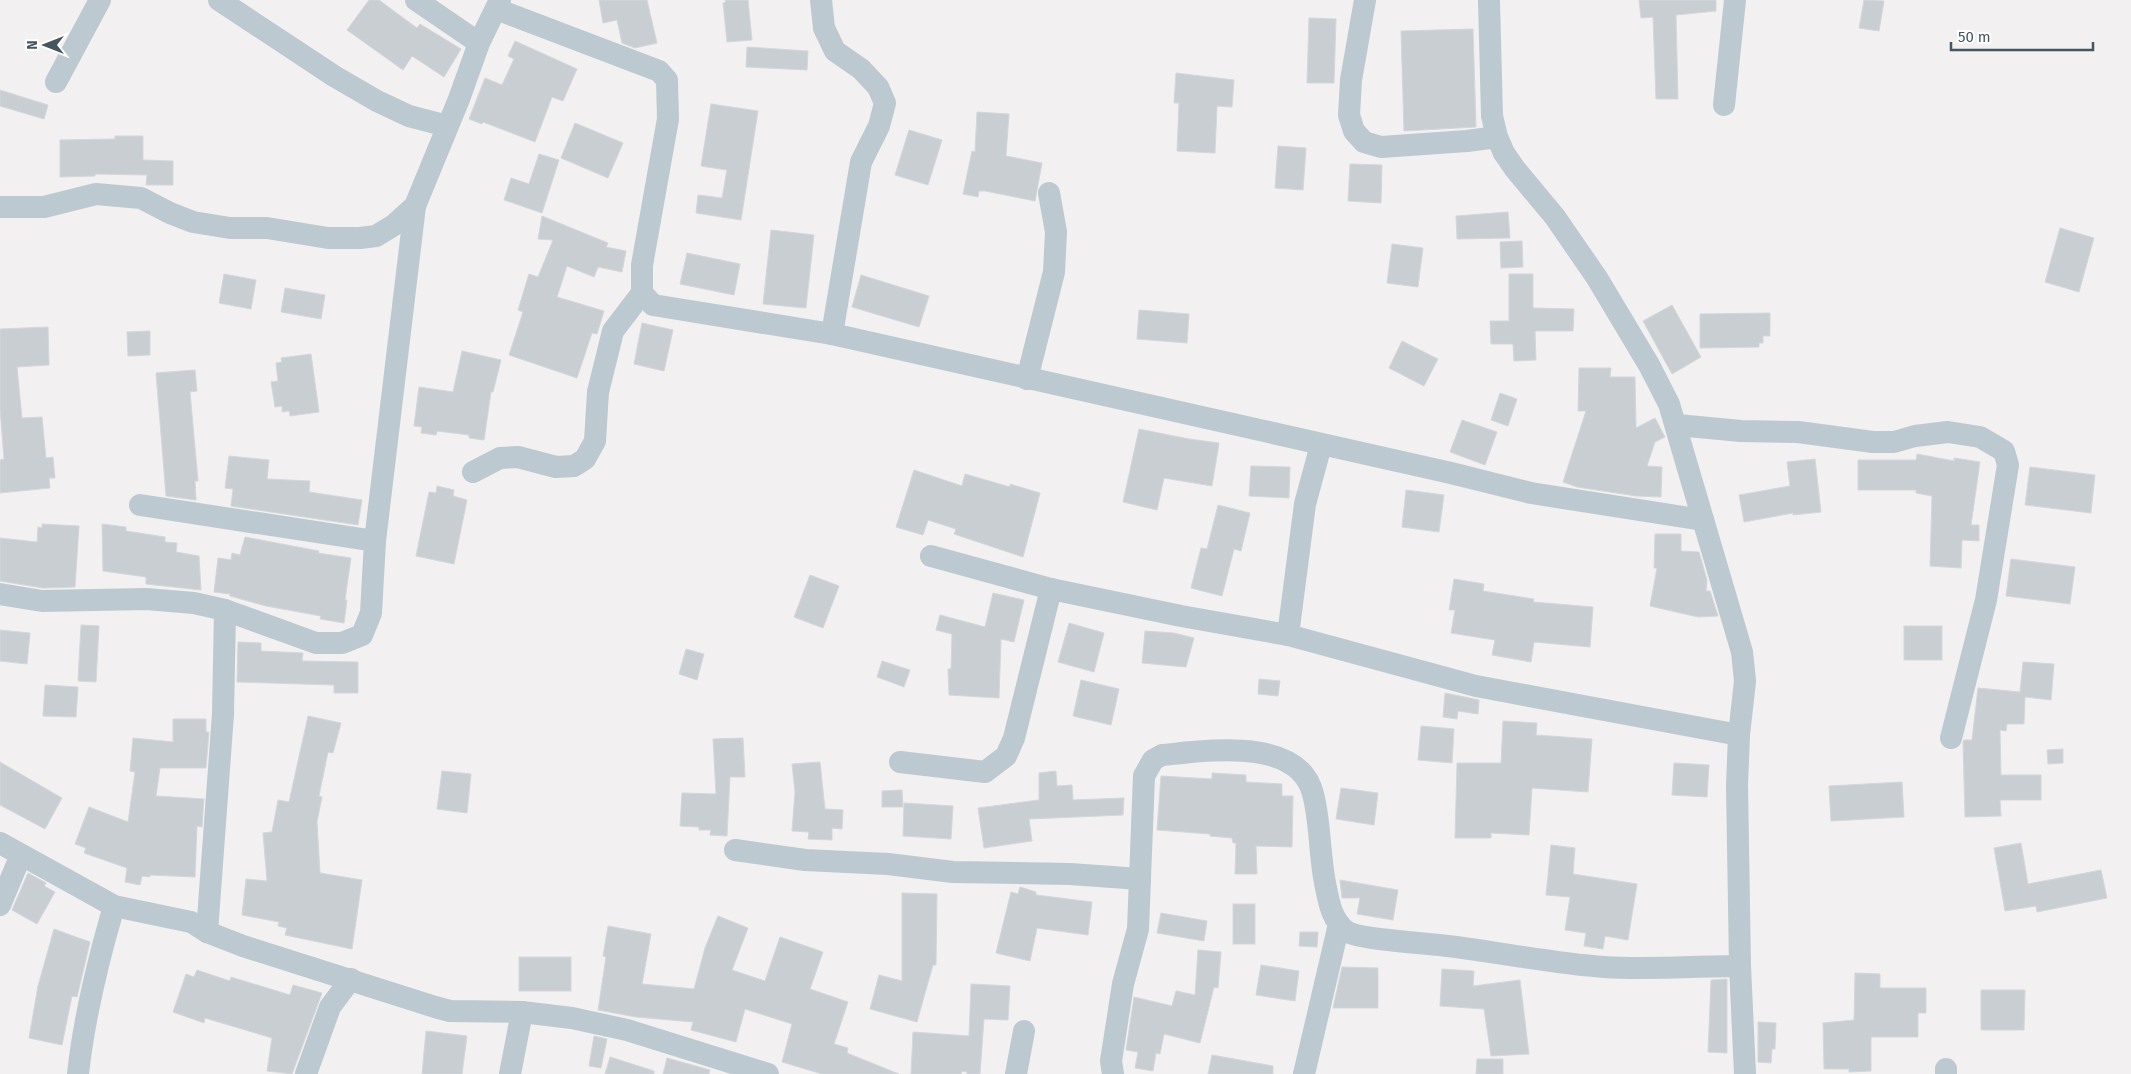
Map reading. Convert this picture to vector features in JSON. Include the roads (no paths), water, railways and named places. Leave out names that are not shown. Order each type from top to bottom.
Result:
[{"type":"street","points":[[56,82],[100,0]]},
{"type":"street","points":[[219,0],[334,76],[377,101],[409,116],[447,126]]},
{"type":"street","points":[[416,0],[479,43]]},
{"type":"street","points":[[821,0],[824,28],[835,51],[862,69],[878,86],[884,103],[880,126],[862,162],[832,334]]},
{"type":"street","points":[[1365,0],[1351,80],[1349,115],[1354,131],[1364,142],[1381,147],[1497,137]]},
{"type":"street","points":[[1489,0],[1492,116],[1497,137],[1504,153],[1515,169],[1555,217],[1597,278],[1649,365],[1669,404],[1742,652],[1744,681],[1737,785],[1740,966],[1745,1074]]},
{"type":"street","points":[[1724,104],[1735,0]]},
{"type":"street","points":[[0,594],[42,601],[146,599],[194,603],[224,610],[316,643],[342,643],[362,636],[371,613],[375,541],[415,206],[459,99],[479,43],[498,4],[659,71],[667,80],[668,119],[642,265],[642,293],[613,331],[598,392],[595,441],[585,459],[574,466],[556,467],[518,457],[500,458],[473,472]]},
{"type":"street","points":[[1027,378],[1054,272],[1056,232],[1049,193]]},
{"type":"street","points":[[0,208],[44,207],[96,194],[141,198],[193,222],[230,228],[266,228],[338,238],[376,236],[394,225],[415,206]]},
{"type":"street","points":[[642,293],[653,305],[832,334],[1451,473],[1531,493],[1703,520]]},
{"type":"street","points":[[1677,426],[1741,431],[1798,432],[1873,442],[1894,442],[1915,436],[1948,432],[1980,437],[2004,451],[2008,465],[1986,600],[1951,738]]},
{"type":"street","points":[[1288,634],[1305,504],[1321,445]]},
{"type":"street","points":[[140,505],[375,541]]},
{"type":"street","points":[[931,556],[1051,589],[1180,616],[1288,634],[1476,686],[1739,735]]},
{"type":"street","points":[[900,762],[985,772],[1006,756],[1014,738],[1051,589]]},
{"type":"street","points":[[208,932],[223,714],[224,610]]},
{"type":"street","points":[[1113,1074],[1111,1062],[1123,984],[1138,929],[1144,776],[1153,760],[1162,755],[1232,750],[1262,752],[1284,761],[1308,778],[1314,794],[1324,881],[1331,909],[1338,924],[1348,933],[1381,939],[1475,949],[1546,962],[1606,967],[1740,966]]},
{"type":"street","points":[[0,843],[114,906],[191,922],[208,932],[244,946],[450,1011],[522,1012],[572,1018],[627,1030],[768,1074]]},
{"type":"street","points":[[735,850],[805,860],[888,864],[953,872],[1070,874],[1140,879]]},
{"type":"street","points":[[0,904],[21,855]]},
{"type":"street","points":[[78,1074],[80,1050],[98,960],[114,906]]},
{"type":"street","points":[[1304,1074],[1338,924]]},
{"type":"street","points":[[306,1074],[330,1007],[351,979]]},
{"type":"street","points":[[510,1074],[522,1012]]},
{"type":"street","points":[[1016,1074],[1024,1030]]}]
